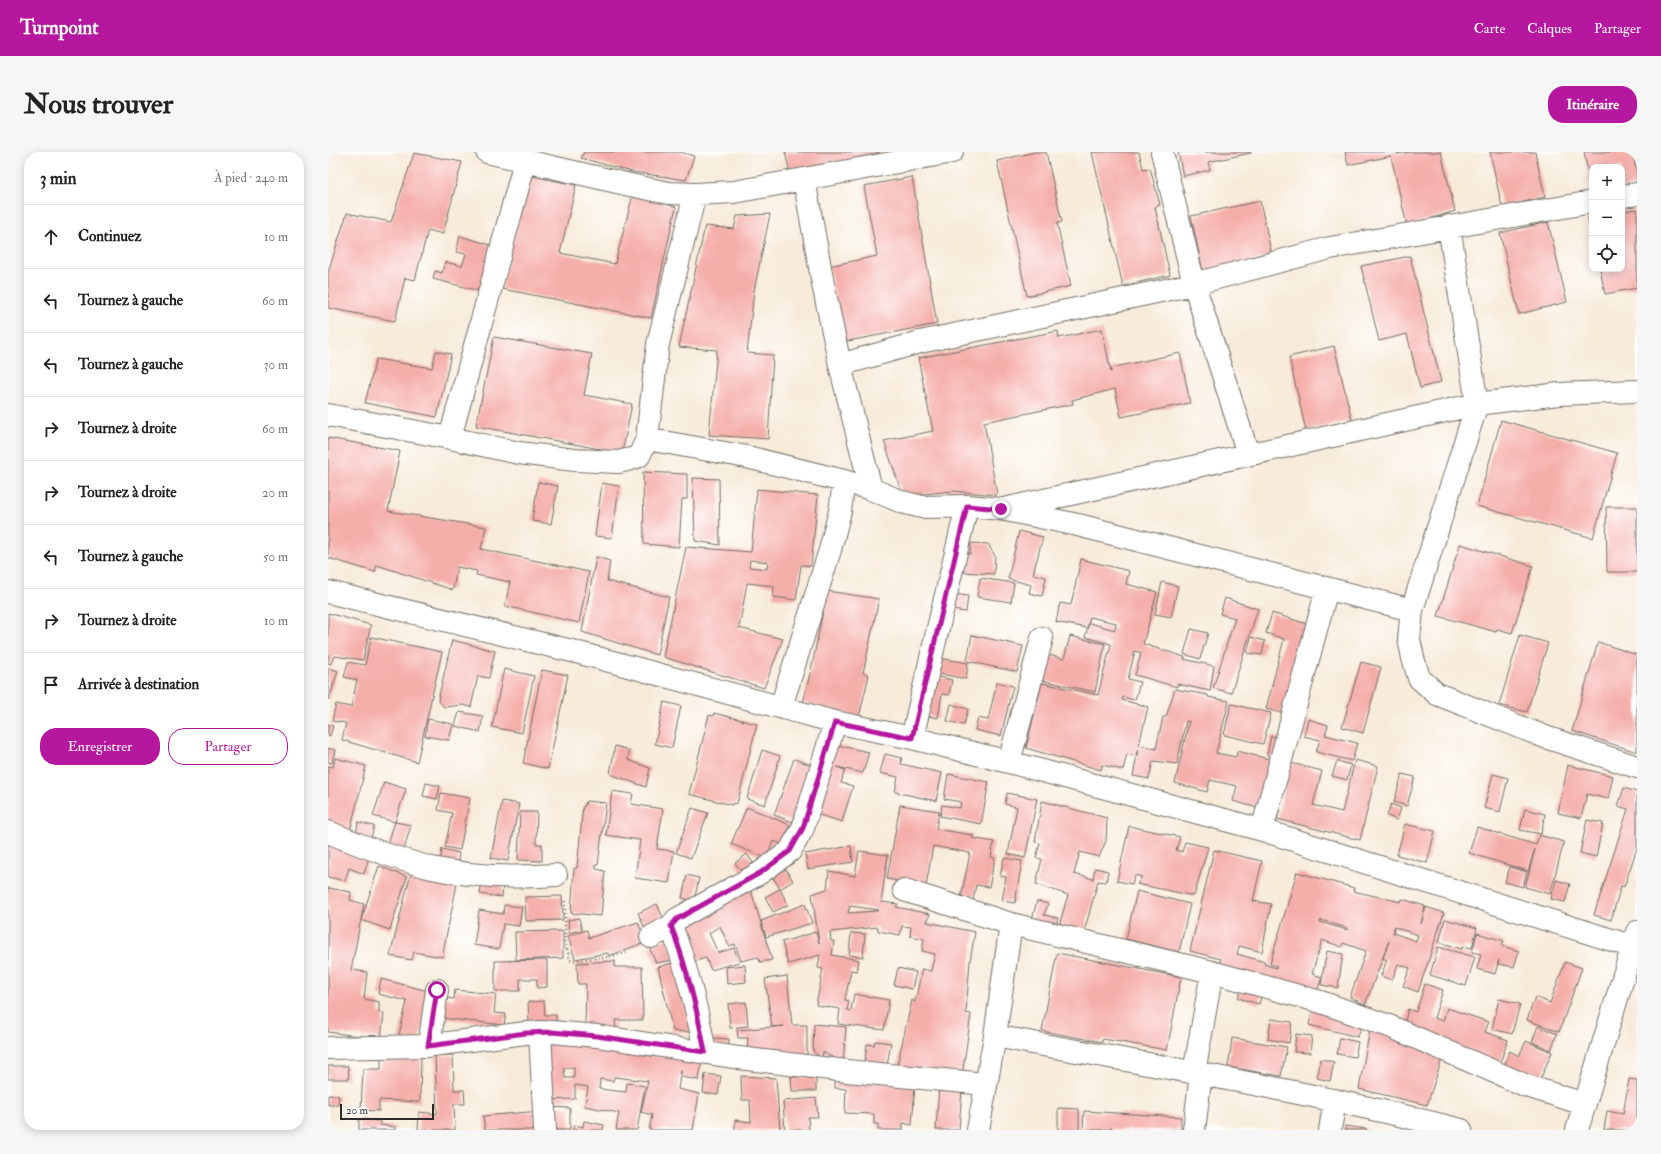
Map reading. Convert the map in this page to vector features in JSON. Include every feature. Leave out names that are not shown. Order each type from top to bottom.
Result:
[{"type":"street","points":[[487,152],[536,159],[669,193],[695,194],[734,192],[952,152]]},
{"type":"street","points":[[1162,152],[1194,284],[1248,454]]},
{"type":"street","points":[[450,438],[536,159]]},
{"type":"street","points":[[804,179],[822,284],[840,365],[871,489]]},
{"type":"street","points":[[328,415],[450,438],[519,453],[575,460],[618,462],[639,456],[648,439],[658,344],[695,194]]},
{"type":"street","points":[[1625,196],[1637,194]]},
{"type":"street","points":[[840,365],[920,342],[1194,284],[1330,248],[1589,203]]},
{"type":"street","points":[[1449,226],[1477,404],[1412,610],[1409,639],[1419,678],[1436,694],[1545,737],[1637,767]]},
{"type":"street","points":[[1001,509],[1477,404],[1559,394],[1637,391]]},
{"type":"street","points":[[648,439],[747,457],[844,481],[871,489],[902,502],[922,507],[967,506],[1001,509],[1078,525],[1412,610]]},
{"type":"street","points":[[780,707],[830,550],[840,511],[844,481]]},
{"type":"street","points":[[912,738],[967,506]]},
{"type":"street","points":[[1262,830],[1327,589]]},
{"type":"street","points":[[328,592],[572,651],[835,722],[912,738],[1009,762],[1262,830],[1635,942],[1577,1130]]},
{"type":"street","points":[[1009,762],[1042,638]]},
{"type":"street","points":[[651,937],[671,926],[677,919],[760,873],[790,851],[803,828],[835,722]]},
{"type":"street","points":[[328,832],[390,856],[434,868],[517,878],[556,875]]},
{"type":"street","points":[[904,890],[1011,924],[1212,972],[1360,1015],[1389,1026],[1527,1086],[1584,1104]]},
{"type":"street","points":[[978,1130],[995,1036],[1011,924]]},
{"type":"street","points":[[671,926],[684,961],[697,1009],[705,1052]]},
{"type":"street","points":[[1194,1130],[1198,1073],[1212,972]]},
{"type":"street","points":[[428,1046],[437,990]]},
{"type":"street","points":[[328,1048],[428,1046],[540,1032],[597,1036],[739,1058],[847,1071],[986,1084]]},
{"type":"street","points":[[540,1032],[545,1130]]},
{"type":"street","points":[[995,1036],[1335,1100],[1461,1130]]},
{"type":"street","points":[[1330,1130],[1335,1100]]},
{"type":"path","points":[[556,875],[561,876],[565,891],[565,941],[570,960],[574,961],[598,957],[609,957]]},
{"type":"building","points":[[584,152],[680,152],[694,156],[686,180],[632,172],[581,158]]},
{"type":"building","points":[[785,152],[879,152],[880,153],[790,173]]},
{"type":"building","points":[[1035,152],[1046,152],[1062,222],[1057,223],[1071,286],[1027,296],[997,161]]},
{"type":"building","points":[[1092,152],[1139,152],[1143,169],[1150,168],[1160,205],[1155,207],[1170,275],[1123,286]]},
{"type":"building","points":[[1178,152],[1251,153],[1208,162],[1210,170],[1183,176]]},
{"type":"building","points":[[1345,152],[1397,152],[1397,154],[1410,152],[1441,152],[1455,211],[1407,226],[1391,156],[1348,165]]},
{"type":"building","points":[[1490,152],[1535,152],[1545,197],[1502,207]]},
{"type":"building","points":[[1584,152],[1632,152],[1637,173],[1637,185],[1625,188],[1625,164],[1589,164],[1589,177]]},
{"type":"building","points":[[414,153],[462,162],[443,234],[428,230],[415,280],[405,278],[395,321],[328,308],[328,272],[347,213],[391,222]]},
{"type":"building","points":[[527,175],[576,185],[560,253],[615,264],[633,194],[676,207],[651,318],[502,289]]},
{"type":"building","points":[[912,177],[937,324],[843,342],[829,266],[877,256],[864,186]]},
{"type":"building","points":[[1260,201],[1272,256],[1203,272],[1191,216]]},
{"type":"building","points":[[1637,209],[1637,288],[1605,294],[1601,272],[1625,272],[1625,211]]},
{"type":"building","points":[[770,214],[754,291],[747,353],[773,355],[768,439],[709,435],[717,350],[679,347],[705,226],[734,229],[737,216]]},
{"type":"building","points":[[1548,222],[1567,302],[1519,314],[1500,233]]},
{"type":"building","points":[[460,236],[491,245],[480,291],[433,279],[435,271],[442,273],[445,262],[462,266],[466,254],[456,252]]},
{"type":"building","points":[[1410,256],[1441,382],[1420,388],[1407,334],[1379,341],[1361,266]]},
{"type":"building","points":[[1102,329],[1111,372],[1111,368],[1180,353],[1190,403],[1121,417],[1115,389],[1072,400],[1073,404],[984,422],[997,495],[953,491],[903,496],[884,441],[933,431],[918,358],[1058,331],[1059,338]]},
{"type":"building","points":[[494,337],[592,354],[584,395],[632,404],[622,453],[476,426]]},
{"type":"building","points":[[1334,346],[1352,420],[1306,431],[1289,357]]},
{"type":"building","points":[[436,351],[451,354],[437,417],[365,403],[376,359],[432,368]]},
{"type":"building","points":[[1501,420],[1617,453],[1593,538],[1477,506]]},
{"type":"building","points":[[328,438],[400,451],[388,511],[486,527],[481,549],[589,572],[579,623],[505,606],[510,582],[476,575],[477,571],[457,567],[453,590],[377,565],[375,572],[328,558]]},
{"type":"building","points":[[643,472],[687,474],[687,499],[682,499],[679,547],[644,544]]},
{"type":"building","points":[[693,478],[719,479],[720,545],[695,541]]},
{"type":"building","points":[[538,482],[558,486],[551,524],[532,521]]},
{"type":"building","points":[[602,483],[619,486],[612,538],[595,536]]},
{"type":"building","points":[[757,489],[818,495],[811,566],[801,565],[796,600],[773,597],[774,586],[747,583],[739,628],[783,639],[764,688],[663,657],[686,547],[751,552]],"holes":[[[750,560],[768,562],[767,569],[749,567]]]},
{"type":"building","points":[[1606,507],[1637,507],[1637,572],[1607,572]]},
{"type":"building","points":[[1019,531],[1043,537],[1033,574],[1046,577],[1042,596],[1029,593],[1031,585],[1008,579]]},
{"type":"building","points":[[971,543],[988,544],[995,556],[994,574],[961,572],[963,553],[970,554]]},
{"type":"building","points":[[1460,544],[1533,566],[1512,633],[1497,629],[1496,632],[1438,616]]},
{"type":"building","points":[[596,557],[610,561],[607,581],[669,597],[657,655],[582,632]]},
{"type":"building","points":[[1081,559],[1129,571],[1126,584],[1157,592],[1143,644],[1185,657],[1184,659],[1214,666],[1210,691],[1177,684],[1177,687],[1135,675],[1141,653],[1135,651],[1128,679],[1140,682],[1135,700],[1123,697],[1122,700],[1148,707],[1139,745],[1156,749],[1163,717],[1166,717],[1175,689],[1208,695],[1208,697],[1229,701],[1216,753],[1236,757],[1237,751],[1273,760],[1261,809],[1233,801],[1237,786],[1210,780],[1207,792],[1175,783],[1189,721],[1186,721],[1177,764],[1153,761],[1149,779],[1133,776],[1138,749],[1136,756],[1127,754],[1123,770],[1102,765],[1101,770],[1026,748],[1042,683],[1098,695],[1111,644],[1085,637],[1089,623],[1115,630],[1116,623],[1090,617],[1087,628],[1056,622],[1060,603],[1071,605]]},
{"type":"building","points":[[980,578],[1014,583],[1011,602],[977,597]]},
{"type":"building","points":[[1162,582],[1178,586],[1171,617],[1155,614]]},
{"type":"building","points":[[827,591],[879,599],[863,673],[869,675],[859,717],[803,703]]},
{"type":"building","points":[[954,594],[968,596],[966,612],[952,610]]},
{"type":"building","points":[[1225,598],[1258,609],[1231,693],[1213,688],[1235,618],[1220,614]]},
{"type":"building","points":[[328,613],[371,625],[363,660],[334,656],[331,664],[328,663]]},
{"type":"building","points":[[1272,613],[1307,624],[1285,714],[1266,709],[1284,639],[1266,633]]},
{"type":"building","points":[[1191,629],[1208,633],[1200,659],[1184,654]]},
{"type":"building","points":[[972,635],[1023,646],[1017,672],[967,661]]},
{"type":"building","points":[[1520,635],[1548,643],[1527,712],[1499,705]]},
{"type":"building","points":[[1070,636],[1105,644],[1095,692],[1040,680],[1045,654],[1064,659]]},
{"type":"building","points":[[371,637],[442,652],[417,762],[342,740],[346,723],[332,721],[336,704],[351,707],[357,680],[344,677],[348,662],[365,665]]},
{"type":"building","points":[[1251,637],[1265,641],[1262,655],[1247,653]]},
{"type":"building","points":[[452,640],[495,651],[489,678],[478,676],[471,707],[463,705],[444,707],[438,700]]},
{"type":"building","points":[[1598,642],[1637,655],[1637,752],[1572,731]]},
{"type":"building","points":[[939,658],[968,663],[966,679],[936,673]]},
{"type":"building","points":[[1361,662],[1381,667],[1363,733],[1342,727]]},
{"type":"building","points":[[328,668],[338,671],[329,699],[328,699]]},
{"type":"building","points":[[504,669],[534,676],[522,733],[492,727]]},
{"type":"building","points":[[542,670],[568,675],[548,769],[523,763]]},
{"type":"building","points":[[936,676],[952,680],[949,695],[942,694],[938,718],[928,716]]},
{"type":"building","points":[[997,682],[1013,686],[1001,736],[975,730],[978,718],[988,720]]},
{"type":"building","points":[[664,702],[681,706],[672,748],[655,744]]},
{"type":"building","points":[[951,704],[968,709],[964,725],[947,721]]},
{"type":"building","points":[[1231,704],[1271,713],[1263,744],[1224,735]]},
{"type":"building","points":[[459,712],[483,716],[480,732],[455,726]]},
{"type":"building","points":[[714,713],[757,724],[737,804],[733,803],[732,805],[689,794],[709,715],[713,716]]},
{"type":"building","points":[[428,719],[453,724],[449,740],[425,736]]},
{"type":"building","points":[[1308,719],[1328,725],[1325,735],[1357,743],[1352,761],[1316,752],[1320,740],[1304,736]]},
{"type":"building","points":[[328,724],[333,726],[330,736],[328,735]]},
{"type":"building","points":[[1271,736],[1283,739],[1279,758],[1267,755]]},
{"type":"building","points":[[836,745],[869,752],[863,773],[837,767],[845,770],[841,783],[853,786],[842,822],[817,814]]},
{"type":"building","points":[[615,746],[629,750],[628,760],[650,768],[646,787],[610,774]]},
{"type":"building","points":[[328,748],[335,750],[332,763],[328,762]]},
{"type":"building","points":[[762,750],[780,756],[765,805],[747,799]]},
{"type":"building","points":[[885,754],[902,758],[901,764],[942,773],[936,801],[895,792],[898,777],[880,773]]},
{"type":"building","points":[[335,758],[366,766],[350,831],[328,826],[328,766],[333,767]]},
{"type":"building","points":[[794,759],[814,766],[793,822],[774,815]]},
{"type":"building","points":[[1355,760],[1378,766],[1360,840],[1277,819],[1291,763],[1322,771],[1313,805],[1342,812]]},
{"type":"building","points":[[1337,761],[1351,765],[1347,780],[1332,776]]},
{"type":"building","points":[[1568,765],[1613,776],[1608,799],[1587,794],[1581,818],[1558,813]]},
{"type":"building","points":[[948,774],[989,782],[981,824],[940,816],[942,805],[960,808],[961,802],[944,799]]},
{"type":"building","points":[[1402,774],[1415,777],[1407,806],[1394,802]]},
{"type":"building","points":[[1493,774],[1508,778],[1500,812],[1484,808]]},
{"type":"building","points":[[384,782],[406,789],[395,822],[373,816]]},
{"type":"building","points":[[426,783],[440,786],[437,799],[423,796]]},
{"type":"building","points":[[1624,788],[1637,792],[1637,848],[1624,887],[1621,886],[1611,920],[1594,915],[1628,809],[1618,806]]},
{"type":"building","points":[[612,791],[633,794],[631,804],[663,809],[657,849],[674,851],[669,883],[635,878],[640,840],[606,835]]},
{"type":"building","points":[[441,793],[470,798],[460,850],[445,847],[452,813],[438,810]]},
{"type":"building","points":[[1007,793],[1037,799],[1025,858],[1008,854],[1017,807],[1005,804]]},
{"type":"building","points":[[502,801],[519,804],[508,861],[491,858]]},
{"type":"building","points":[[586,801],[606,803],[598,865],[596,865],[596,869],[605,871],[601,916],[571,913],[574,868],[577,868],[583,806],[585,806]]},
{"type":"building","points":[[1042,801],[1107,818],[1106,841],[1099,857],[1080,852],[1074,874],[1093,879],[1095,868],[1108,871],[1106,882],[1098,881],[1083,936],[1058,929],[1068,895],[1036,884],[1042,859],[1036,858],[1040,843],[1035,842]]},
{"type":"building","points":[[1391,804],[1401,808],[1397,820],[1387,816]]},
{"type":"building","points":[[900,805],[939,811],[936,829],[973,835],[972,838],[994,842],[991,857],[995,858],[989,887],[976,885],[972,905],[960,903],[970,853],[933,846],[926,886],[887,879]]},
{"type":"building","points":[[747,807],[790,825],[782,844],[773,841],[766,858],[731,844]]},
{"type":"building","points":[[692,808],[708,813],[691,858],[676,853]]},
{"type":"building","points":[[1525,809],[1545,814],[1541,834],[1520,830]]},
{"type":"building","points":[[520,812],[537,812],[536,844],[542,844],[542,861],[518,860]]},
{"type":"building","points":[[1587,820],[1603,823],[1596,857],[1580,853]]},
{"type":"building","points":[[358,822],[374,826],[371,839],[356,835]]},
{"type":"building","points":[[395,822],[411,825],[402,856],[386,850]]},
{"type":"building","points":[[1405,824],[1435,831],[1427,863],[1397,855]]},
{"type":"building","points":[[1129,826],[1180,837],[1176,850],[1182,852],[1185,842],[1208,847],[1194,896],[1137,884],[1142,877],[1135,875],[1132,884],[1117,881]]},
{"type":"building","points":[[1477,827],[1536,845],[1539,835],[1564,842],[1550,894],[1525,887],[1535,849],[1528,871],[1469,853]]},
{"type":"building","points":[[328,839],[369,857],[364,874],[349,868],[345,881],[328,877]]},
{"type":"building","points":[[851,846],[853,862],[808,869],[805,854]]},
{"type":"building","points":[[442,849],[459,853],[457,867],[440,864]]},
{"type":"building","points":[[1214,850],[1262,861],[1253,901],[1271,904],[1262,952],[1239,946],[1237,954],[1265,962],[1264,964],[1276,968],[1277,966],[1270,964],[1297,872],[1354,888],[1353,891],[1401,902],[1402,899],[1425,906],[1421,924],[1426,907],[1444,913],[1418,992],[1403,986],[1410,968],[1398,964],[1392,980],[1381,976],[1387,960],[1383,958],[1389,941],[1365,1005],[1350,997],[1366,951],[1343,943],[1342,947],[1322,940],[1312,974],[1322,977],[1316,995],[1219,968],[1221,959],[1190,951]],"holes":[[[1321,920],[1347,928],[1347,930],[1320,922]],[[1394,927],[1418,935],[1416,941],[1393,933]]]},
{"type":"building","points":[[859,851],[888,855],[881,902],[898,904],[896,907],[930,914],[927,922],[975,932],[970,961],[966,1013],[971,1014],[962,1077],[896,1070],[912,1000],[915,1002],[922,969],[931,971],[935,954],[922,951],[924,939],[910,936],[911,927],[902,926],[900,935],[878,931],[878,927],[830,932],[831,941],[834,941],[832,955],[859,960],[857,971],[851,970],[845,1000],[849,1001],[847,1010],[851,1011],[854,994],[889,1000],[884,1030],[838,1024],[840,1009],[816,1005],[823,969],[818,968],[820,955],[788,964],[782,942],[816,932],[819,943],[812,894],[827,889],[829,871],[855,876]],"holes":[[[850,906],[879,910],[877,911],[848,913]]]},
{"type":"building","points":[[747,854],[753,863],[742,872],[735,863]]},
{"type":"building","points":[[1004,858],[1022,861],[1015,903],[1002,901],[1006,877],[1000,876]]},
{"type":"building","points":[[379,866],[407,877],[390,930],[361,920]]},
{"type":"building","points":[[784,866],[793,881],[780,889],[771,874]]},
{"type":"building","points":[[1510,867],[1527,872],[1523,887],[1505,882]]},
{"type":"building","points":[[411,873],[458,879],[442,957],[414,952],[412,960],[390,956]]},
{"type":"building","points":[[687,875],[699,878],[694,901],[682,898]]},
{"type":"building","points":[[1556,880],[1570,884],[1565,902],[1551,899]]},
{"type":"building","points":[[482,882],[503,885],[502,897],[480,894]]},
{"type":"building","points":[[750,887],[772,960],[760,962],[758,957],[741,961],[735,944],[729,946],[720,926],[709,933],[718,953],[734,948],[739,962],[711,970],[706,958],[692,962],[677,924]]},
{"type":"building","points":[[328,888],[351,892],[350,900],[364,904],[351,970],[367,972],[364,999],[379,1002],[379,1013],[384,1013],[381,1039],[328,1032]]},
{"type":"building","points":[[780,889],[788,905],[773,912],[765,897]]},
{"type":"building","points":[[1137,891],[1190,904],[1179,952],[1126,939]]},
{"type":"building","points":[[562,896],[563,920],[526,921],[525,897]]},
{"type":"building","points":[[1037,901],[1048,904],[1044,915],[1058,918],[1055,928],[1032,919]]},
{"type":"building","points":[[657,904],[666,924],[647,933],[638,913]]},
{"type":"building","points":[[805,904],[812,923],[766,937],[761,921]]},
{"type":"building","points":[[504,905],[522,907],[519,926],[503,924],[499,949],[474,945],[479,910],[503,914]]},
{"type":"building","points":[[579,918],[582,930],[569,933],[568,920]]},
{"type":"building","points":[[1445,919],[1477,928],[1472,948],[1463,946],[1462,949],[1439,942]]},
{"type":"building","points":[[638,922],[646,942],[609,956],[608,953],[575,959],[568,936],[587,930],[589,938]]},
{"type":"building","points":[[563,931],[563,958],[516,960],[515,932]]},
{"type":"building","points":[[851,933],[865,934],[863,957],[849,955]]},
{"type":"building","points":[[1477,933],[1504,941],[1502,946],[1519,951],[1514,967],[1498,964],[1499,960],[1495,974],[1477,969],[1481,954],[1472,952]]},
{"type":"building","points":[[668,938],[674,960],[656,963],[649,947]]},
{"type":"building","points":[[1438,947],[1475,957],[1466,986],[1430,975]]},
{"type":"building","points":[[1327,951],[1343,954],[1338,988],[1321,985]]},
{"type":"building","points":[[1057,953],[1181,977],[1167,1050],[1103,1039],[1102,1042],[1042,1031]]},
{"type":"building","points":[[547,960],[547,987],[537,988],[537,979],[520,979],[520,991],[495,991],[495,961]]},
{"type":"building","points":[[615,961],[615,967],[642,967],[643,1020],[615,1020],[616,1029],[585,1026],[586,984],[578,984],[577,963]]},
{"type":"building","points":[[676,962],[691,1032],[673,1031],[658,967]]},
{"type":"building","points":[[1565,962],[1582,968],[1559,1032],[1527,1020],[1535,997],[1550,1003]]},
{"type":"building","points":[[745,965],[746,982],[727,984],[726,967]]},
{"type":"building","points":[[898,968],[916,972],[912,989],[894,985]]},
{"type":"building","points":[[787,976],[792,1025],[807,1025],[807,1058],[747,1057],[748,1038],[738,1038],[737,1030],[784,1026],[772,1027],[765,979]]},
{"type":"building","points":[[381,979],[432,992],[418,1043],[398,1039],[407,1001],[378,994]]},
{"type":"building","points":[[1425,984],[1443,990],[1434,1018],[1443,1021],[1447,1008],[1489,1022],[1485,1032],[1508,1040],[1499,1065],[1404,1025],[1408,1009],[1416,1012]]},
{"type":"building","points":[[1242,987],[1262,993],[1259,1004],[1238,998]]},
{"type":"building","points":[[455,990],[496,994],[494,1013],[506,1014],[504,1025],[441,1018],[443,998],[454,999]]},
{"type":"building","points":[[1499,999],[1520,1004],[1512,1034],[1492,1029]]},
{"type":"building","points":[[544,1001],[545,1015],[556,1015],[556,1026],[541,1021],[529,1022],[528,1002]]},
{"type":"building","points":[[746,1002],[748,1026],[730,1028],[728,1004]]},
{"type":"building","points":[[1313,1008],[1363,1020],[1358,1037],[1309,1025]]},
{"type":"building","points":[[1271,1019],[1292,1022],[1289,1043],[1268,1039]]},
{"type":"building","points":[[814,1024],[846,1027],[843,1063],[823,1052],[822,1059],[813,1051]]},
{"type":"building","points":[[1538,1026],[1557,1034],[1551,1050],[1532,1042]]},
{"type":"building","points":[[1370,1029],[1443,1056],[1427,1105],[1359,1089]]},
{"type":"building","points":[[1296,1034],[1312,1036],[1310,1053],[1294,1052]]},
{"type":"building","points":[[714,1038],[729,1039],[729,1046],[715,1046]]},
{"type":"building","points":[[1232,1038],[1287,1047],[1281,1076],[1228,1067]]},
{"type":"building","points":[[1340,1038],[1358,1042],[1355,1057],[1337,1054]]},
{"type":"building","points":[[544,1041],[612,1047],[644,1055],[702,1061],[699,1080],[681,1077],[681,1070],[678,1089],[699,1094],[693,1130],[649,1130],[652,1115],[641,1112],[648,1081],[614,1077],[613,1081],[600,1079],[599,1089],[626,1092],[627,1083],[645,1086],[637,1130],[616,1130],[619,1113],[585,1106],[588,1087],[575,1085],[575,1099],[547,1100]],"holes":[[[574,1067],[574,1078],[565,1078],[564,1068]]]},
{"type":"building","points":[[875,1041],[891,1043],[886,1071],[868,1069],[869,1062],[865,1061],[867,1044],[874,1045]]},
{"type":"building","points":[[1526,1041],[1552,1052],[1539,1082],[1504,1067],[1510,1051],[1519,1056]]},
{"type":"building","points":[[381,1055],[421,1056],[420,1102],[379,1100],[379,1111],[361,1110],[363,1069],[381,1069]]},
{"type":"building","points":[[435,1055],[453,1055],[454,1090],[464,1090],[465,1104],[454,1104],[455,1130],[418,1130],[419,1112],[437,1114]]},
{"type":"building","points":[[1321,1059],[1334,1062],[1330,1081],[1317,1078]]},
{"type":"building","points":[[328,1066],[348,1066],[349,1079],[328,1079]]},
{"type":"building","points":[[705,1074],[721,1076],[718,1095],[703,1093]]},
{"type":"building","points":[[741,1076],[776,1078],[780,1130],[735,1130],[735,1120],[751,1122],[750,1100],[742,1100]]},
{"type":"building","points":[[816,1076],[816,1091],[792,1091],[791,1077]]},
{"type":"building","points":[[835,1078],[915,1086],[912,1125],[903,1123],[903,1130],[878,1130],[878,1124],[874,1124],[874,1114],[845,1113],[846,1089],[835,1088]]},
{"type":"building","points":[[1629,1079],[1637,1080],[1637,1130],[1604,1130],[1607,1111],[1623,1114]]},
{"type":"building","points":[[939,1085],[962,1088],[959,1130],[936,1130]]},
{"type":"building","points":[[328,1095],[339,1096],[338,1105],[328,1105]]},
{"type":"building","points":[[816,1098],[818,1117],[808,1117],[809,1130],[785,1130],[783,1101]]},
{"type":"building","points":[[548,1107],[570,1108],[570,1130],[548,1130]]},
{"type":"building","points":[[1058,1108],[1079,1109],[1079,1130],[1058,1130]]},
{"type":"building","points":[[540,1111],[542,1130],[485,1130],[483,1116]]},
{"type":"building","points":[[1084,1111],[1181,1117],[1181,1130],[1119,1130],[1110,1128],[1110,1130],[1083,1130]]},
{"type":"building","points":[[359,1119],[380,1121],[380,1125],[395,1127],[395,1130],[359,1130]]},
{"type":"building","points":[[584,1121],[604,1125],[603,1130],[573,1130],[574,1125],[583,1127]]},
{"type":"building","points":[[1345,1126],[1367,1129],[1367,1130],[1345,1130]]},
{"type":"route","points":[[437,990],[428,1046],[479,1038],[552,1032],[597,1036],[705,1052],[697,1009],[682,954],[671,926],[677,919],[760,873],[790,851],[803,828],[835,722],[912,738],[967,506],[1001,509]]}]
